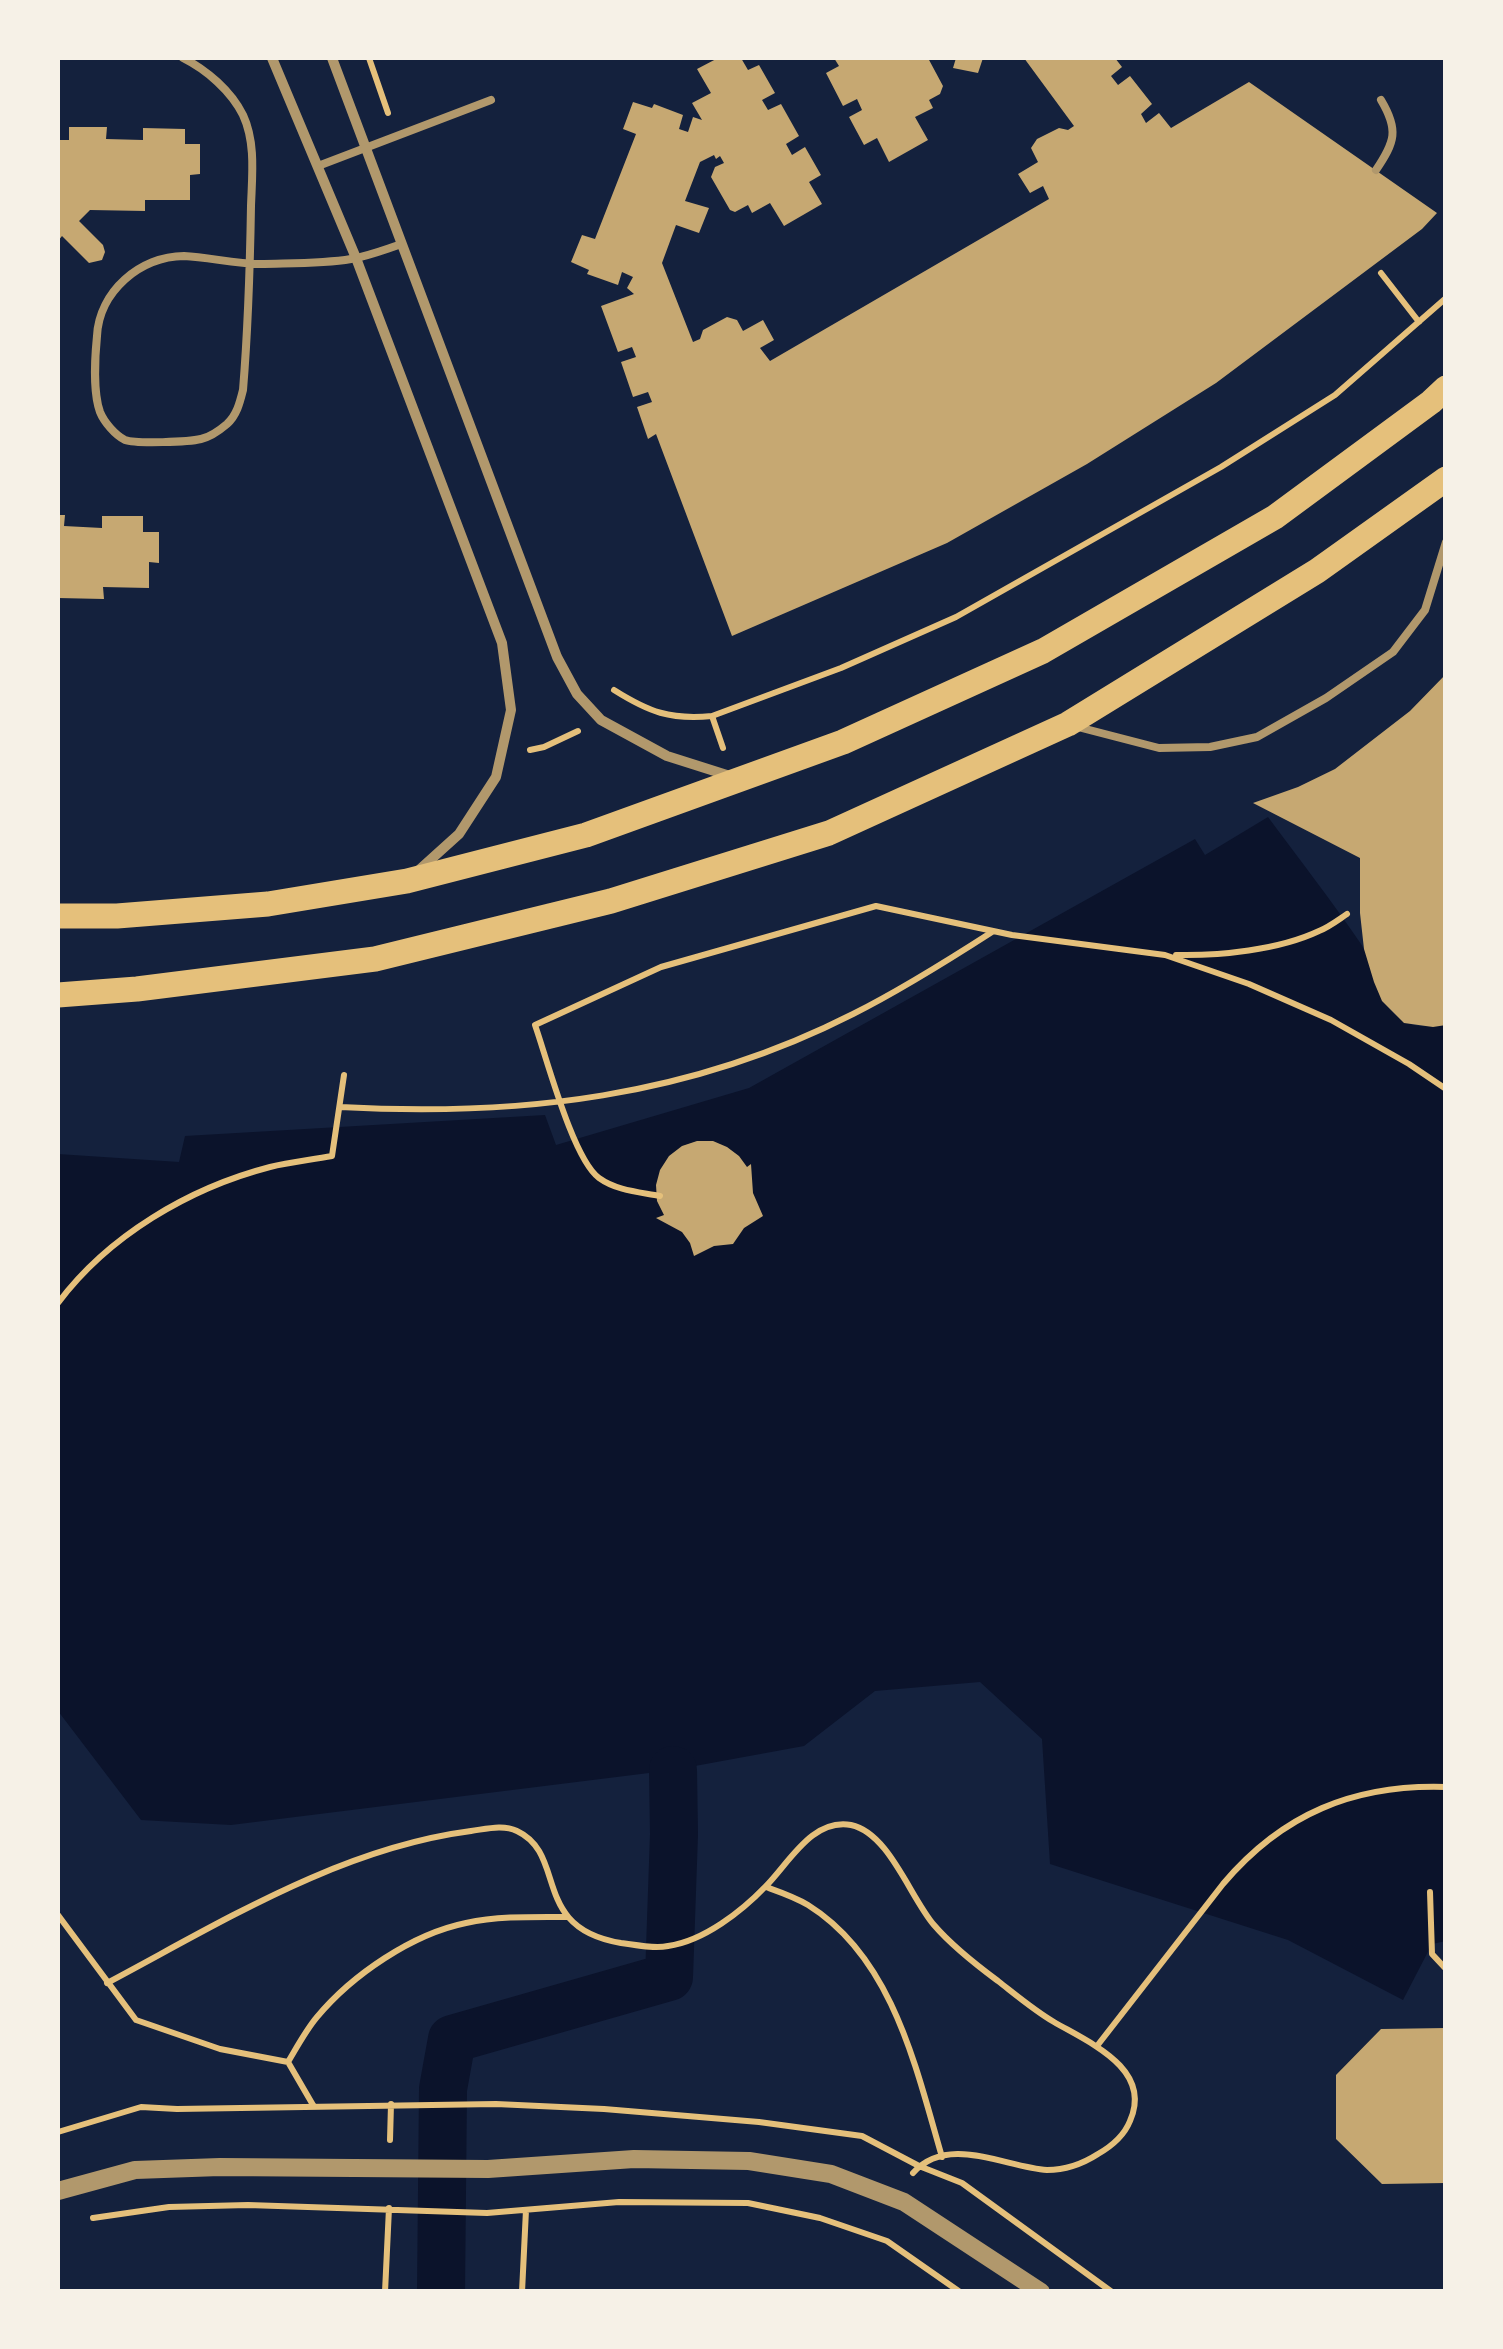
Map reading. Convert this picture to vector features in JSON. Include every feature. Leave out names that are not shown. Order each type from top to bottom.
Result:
[{"type":"main road","points":[[58,916],[117,916],[268,904],[407,882],[586,834],[843,742],[1043,651],[1276,517],[1446,388]]},
{"type":"main road","points":[[58,995],[136,990],[375,960],[611,901],[828,833],[1068,724],[1317,571],[1446,479]]},
{"type":"street","points":[[272,58],[356,258],[502,643],[511,710],[496,777],[459,834],[407,882]]},
{"type":"street","points":[[332,58],[557,657],[577,694],[601,720],[667,756],[735,778]]},
{"type":"street","points":[[58,2190],[135,2170],[488,2169],[634,2159],[749,2161],[831,2174],[904,2202],[1041,2292]]},
{"type":"lane","points":[[183,58],[229,94],[250,134],[250,264],[243,390],[230,421],[200,439],[125,440],[109,428],[96,394],[96,332],[102,308],[131,274],[155,261],[181,256],[250,264],[336,261],[402,244]]},
{"type":"lane","points":[[318,166],[491,100]]},
{"type":"lane","points":[[1376,170],[1389,152],[1394,134],[1391,116],[1381,100]]},
{"type":"lane","points":[[1068,724],[1159,748],[1210,746],[1256,737],[1326,698],[1393,652],[1425,610],[1446,542]]},
{"type":"path","points":[[370,58],[396,136]]},
{"type":"path","points":[[1381,273],[1419,322]]},
{"type":"path","points":[[608,686],[630,700],[681,719],[712,716],[841,668],[956,617],[1221,466],[1319,405],[1446,298]]},
{"type":"path","points":[[501,755],[544,748],[601,720],[630,700]]},
{"type":"path","points":[[712,716],[735,778]]},
{"type":"path","points":[[660,1196],[620,1188],[595,1175],[586,1164],[569,1128],[535,1025],[661,967],[876,906],[992,931],[1165,955],[1262,948],[1319,932],[1346,914]]},
{"type":"path","points":[[340,1108],[456,1111],[562,1103],[686,1078],[745,1059],[850,1016],[992,931]]},
{"type":"path","points":[[1165,955],[1249,984],[1331,1020],[1446,1088]]},
{"type":"path","points":[[58,1303],[110,1249],[159,1213],[214,1186],[272,1166],[332,1156],[344,1074]]},
{"type":"path","points":[[1096,2046],[1238,1867],[1272,1836],[1311,1812],[1354,1795],[1399,1787],[1446,1787]]},
{"type":"path","points":[[107,1982],[324,1873],[394,1846],[500,1828],[520,1832],[539,1851],[558,1902],[567,1918],[582,1929],[602,1940],[666,1947],[692,1938],[734,1914],[766,1887],[813,1836],[838,1825],[852,1826],[872,1836],[891,1858],[922,1911],[956,1946],[1002,1985],[1121,2065],[1134,2086],[1136,2100],[1123,2134],[1101,2152],[1072,2166],[1046,2170],[971,2155],[942,2156],[919,2166],[911,2176],[904,2202]]},
{"type":"path","points":[[766,1887],[808,1905],[845,1934],[863,1957],[908,2046],[942,2156]]},
{"type":"path","points":[[1430,1892],[1432,1954],[1446,1969]]},
{"type":"path","points":[[58,1915],[136,2020],[220,2049],[288,2062],[313,2106]]},
{"type":"path","points":[[288,2062],[316,2017],[389,1955],[468,1922],[567,1918]]},
{"type":"path","points":[[58,2132],[141,2107],[496,2104]]},
{"type":"path","points":[[76,2220],[170,2206],[487,2213],[619,2202],[748,2204],[820,2218],[887,2242],[960,2292]]},
{"type":"path","points":[[385,2292],[389,2208]]},
{"type":"path","points":[[522,2292],[526,2210]]},
{"type":"water","points":[[1268,817],[1361,944],[1390,1010],[1410,1024],[1445,1025],[1446,1941],[1432,1944],[1403,2000],[1288,1940],[1050,1864],[1042,1739],[980,1682],[875,1691],[804,1746],[673,1770],[231,1825],[141,1820],[58,1711],[58,1154],[179,1162],[185,1136],[545,1115],[556,1145],[749,1088],[1195,839],[1205,855]]},
{"type":"building","points":[[718,58],[741,58],[748,70],[759,65],[775,93],[762,100],[768,110],[781,104],[799,136],[786,144],[792,155],[805,147],[821,175],[809,182],[822,204],[784,226],[770,203],[752,213],[748,205],[735,212],[730,210],[711,177],[715,167],[724,163],[714,155],[700,162],[685,201],[709,208],[699,233],[676,225],[662,263],[693,342],[700,339],[703,330],[727,317],[737,320],[743,331],[763,320],[774,340],[760,348],[770,361],[1049,199],[1043,186],[1030,193],[1018,174],[1038,162],[1031,148],[1037,139],[1059,128],[1068,130],[1074,126],[1024,58],[1115,58],[1122,67],[1111,76],[1118,85],[1130,76],[1152,104],[1141,114],[1146,123],[1159,113],[1171,128],[1249,82],[1437,213],[1422,229],[1216,383],[1087,464],[947,543],[732,636],[656,434],[648,439],[637,407],[652,402],[648,392],[633,397],[621,362],[636,357],[632,347],[618,352],[601,306],[634,294],[627,288],[633,277],[622,272],[618,285],[587,274],[589,270],[571,262],[582,235],[595,239],[636,134],[623,129],[633,102],[652,108],[654,104],[683,115],[679,129],[688,132],[693,117],[702,120],[692,103],[711,93],[697,69]]},
{"type":"building","points":[[834,58],[928,58],[943,86],[940,94],[929,100],[933,108],[915,117],[928,140],[889,162],[877,138],[864,145],[849,117],[862,110],[857,99],[843,106],[826,73],[839,66]]},
{"type":"building","points":[[956,58],[983,58],[978,73],[953,68]]},
{"type":"building","points":[[69,127],[107,127],[106,139],[143,140],[143,128],[185,129],[185,144],[200,144],[200,174],[190,175],[190,200],[145,200],[145,211],[90,210],[79,221],[105,252],[102,260],[89,263],[62,236],[58,241],[58,140],[69,140]]},
{"type":"building","points":[[58,515],[65,515],[64,526],[102,528],[102,516],[143,516],[143,532],[159,532],[159,563],[149,562],[149,588],[103,587],[104,599],[58,598]]},
{"type":"building","points":[[1446,674],[1446,1025],[1433,1027],[1404,1023],[1382,1001],[1364,949],[1360,858],[1253,803],[1335,769],[1410,711]]},
{"type":"building","points":[[697,1141],[713,1141],[739,1156],[747,1167],[751,1164],[753,1193],[763,1216],[744,1228],[733,1244],[714,1246],[694,1256],[682,1232],[656,1218],[664,1215],[657,1201],[656,1185],[669,1156]]},
{"type":"building","points":[[1446,2028],[1446,2183],[1382,2184],[1336,2139],[1336,2075],[1381,2029]]},
{"type":"waterway","points":[[441,2292],[443,2089],[452,2039],[669,1977],[673,1770]]}]
